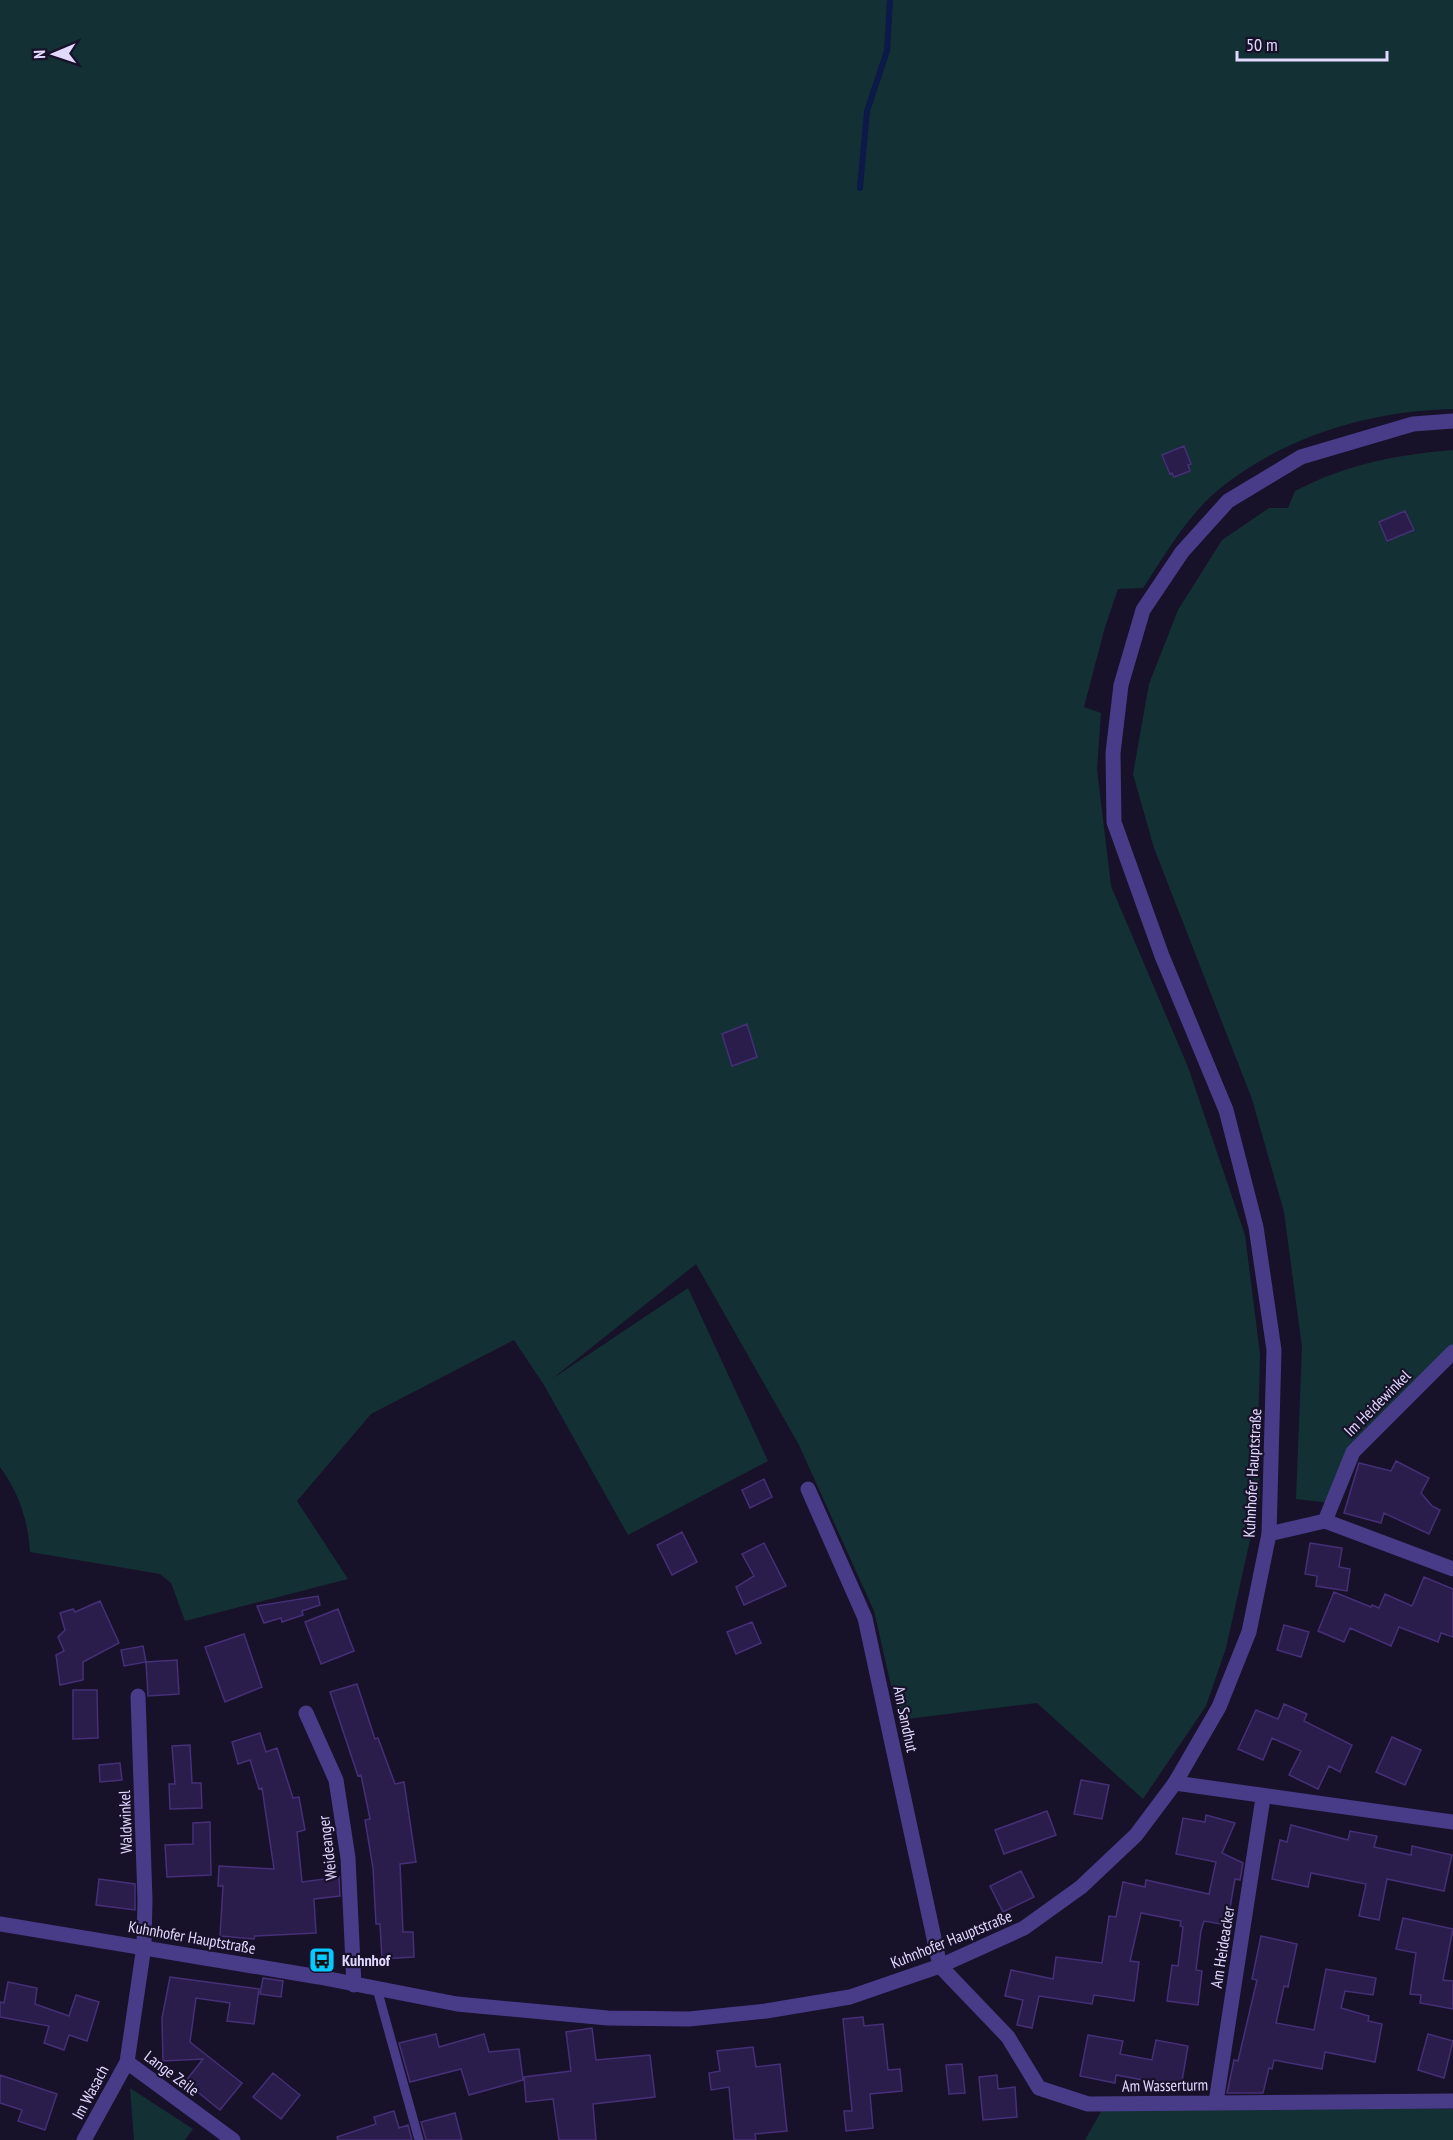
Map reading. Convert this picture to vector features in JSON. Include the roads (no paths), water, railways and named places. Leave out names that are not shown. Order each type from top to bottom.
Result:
[{"type":"street","name":"Kuhnhofer Hauptstraße","points":[[0,1924],[144,1947],[457,2004],[608,2018],[689,2019],[850,1997],[940,1966],[1024,1928],[1081,1887],[1136,1835],[1175,1783],[1219,1707],[1249,1632],[1269,1534],[1274,1350],[1256,1227],[1226,1110],[1162,956],[1114,822],[1113,753],[1121,685],[1143,610],[1182,552],[1228,501],[1301,457],[1413,424],[1453,421]]},
{"type":"street","name":"Im Heidewinkel","points":[[1325,1521],[1353,1452],[1453,1352]]},
{"type":"street","name":"Am Sandhut","points":[[808,1489],[865,1618],[940,1966]]},
{"type":"street","points":[[1269,1534],[1325,1521],[1453,1569]]},
{"type":"street","name":"Waldwinkel","points":[[138,1696],[145,1899],[144,1947]]},
{"type":"street","name":"Weideanger","points":[[306,1713],[336,1780],[348,1858],[354,1985]]},
{"type":"street","points":[[1175,1783],[1263,1798],[1453,1822]]},
{"type":"street","name":"Am Heideacker","points":[[1216,2102],[1263,1798]]},
{"type":"street","name":"Lange Zeile","points":[[144,1947],[127,2062],[232,2140]]},
{"type":"street","name":"Am Wasserturm","points":[[940,1966],[1008,2037],[1039,2088],[1088,2104],[1453,2101]]},
{"type":"street","name":"Im Wasach","points":[[84,2140],[127,2062]]},
{"type":"lane","points":[[377,1989],[419,2140]]},
{"type":"waterway","points":[[860,188],[867,111],[887,51],[890,0]]},
{"type":"place","name":"Kuhnhof","points":[[322,1960]]}]
